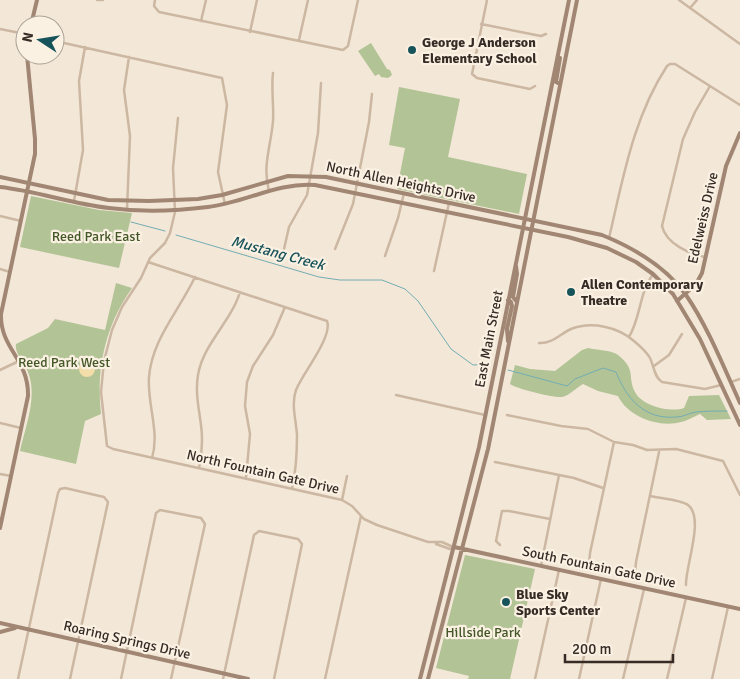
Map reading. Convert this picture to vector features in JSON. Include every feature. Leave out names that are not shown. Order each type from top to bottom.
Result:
[{"type":"main road","points":[[33,15],[37,0]]},
{"type":"main road","name":"East Main Street","points":[[420,679],[454,548],[485,415],[569,0]]},
{"type":"main road","name":"East Main Street","points":[[428,679],[488,449],[577,0]]},
{"type":"main road","points":[[560,84],[556,82],[561,41]]},
{"type":"main road","points":[[0,528],[28,396],[28,386],[24,371],[6,341],[0,322],[36,147],[27,65]]},
{"type":"main road","points":[[542,132],[550,133]]},
{"type":"main road","name":"Edelweiss Drive","points":[[677,301],[699,279],[726,166],[740,133]]},
{"type":"main road","name":"North Allen Heights Drive","points":[[0,178],[108,200],[174,200],[222,195],[288,176],[311,176],[357,183],[524,220],[585,231],[609,238],[631,248],[654,263],[686,294],[711,341],[740,403]]},
{"type":"main road","name":"North Allen Heights Drive","points":[[0,187],[102,207],[127,210],[207,207],[225,204],[269,191],[309,184],[523,227],[607,248],[636,262],[653,274],[673,294],[700,339],[740,425]]},
{"type":"main road","points":[[607,248],[609,238]]},
{"type":"main road","points":[[515,264],[517,274],[513,296],[517,302]]},
{"type":"main road","points":[[508,300],[512,306],[507,329],[509,343]]},
{"type":"main road","points":[[722,385],[731,382]]},
{"type":"main road","name":"South Fountain Gate Drive","points":[[454,548],[740,609]]},
{"type":"main road","points":[[434,621],[442,623]]},
{"type":"main road","name":"Roaring Springs Drive","points":[[0,624],[248,679]]},
{"type":"main road","points":[[0,632],[20,628]]},
{"type":"street","points":[[96,0],[103,0]]},
{"type":"street","points":[[154,0],[155,9],[158,12],[342,50],[347,48],[358,0]]},
{"type":"street","points":[[201,21],[206,0]]},
{"type":"street","points":[[250,32],[257,0]]},
{"type":"street","points":[[299,40],[308,0]]},
{"type":"street","points":[[486,0],[472,74],[476,78],[530,89],[535,86]]},
{"type":"street","points":[[679,0],[740,44]]},
{"type":"street","points":[[690,8],[697,0]]},
{"type":"street","points":[[481,24],[541,36],[546,34]]},
{"type":"street","points":[[0,29],[15,32]]},
{"type":"street","points":[[65,43],[222,78],[227,106],[218,164],[225,204]]},
{"type":"street","points":[[74,201],[83,150],[78,88],[85,47]]},
{"type":"street","points":[[127,210],[130,136],[124,90],[129,57]]},
{"type":"street","points":[[609,238],[633,138],[653,91],[670,64],[675,64],[740,105]]},
{"type":"street","points":[[269,191],[265,169],[273,120],[273,73]]},
{"type":"street","points":[[284,249],[289,227],[307,196],[320,119],[321,83]]},
{"type":"street","points":[[705,258],[690,254],[682,249],[668,236],[662,226],[684,138],[695,112],[710,86]]},
{"type":"street","points":[[335,250],[352,209],[369,122],[372,94]]},
{"type":"street","points":[[178,118],[173,168],[175,209],[172,226],[168,238],[148,262],[325,320],[328,323],[319,350],[294,395],[297,435],[296,465],[292,489]]},
{"type":"street","points":[[384,256],[395,228],[404,193]]},
{"type":"street","points":[[434,271],[449,203]]},
{"type":"street","points":[[0,216],[21,221]]},
{"type":"street","name":"North Fountain Gate Drive","points":[[148,262],[142,278],[122,307],[107,345],[101,392],[108,446],[152,458],[342,500],[352,506],[361,516],[377,525],[440,546],[454,548]]},
{"type":"street","points":[[0,269],[10,272]]},
{"type":"street","points":[[629,337],[636,324],[645,286],[653,274]]},
{"type":"street","points":[[152,458],[154,437],[148,390],[151,363],[162,332],[185,298],[195,277]]},
{"type":"street","points":[[199,468],[202,448],[196,390],[198,374],[206,352],[229,316],[240,292]]},
{"type":"street","points":[[246,478],[250,434],[245,406],[247,382],[253,366],[273,335],[285,307]]},
{"type":"street","points":[[539,343],[549,342],[572,329],[582,326],[600,326],[614,329],[629,337],[642,348],[654,366],[657,377],[662,382],[705,389],[722,385]]},
{"type":"street","points":[[654,366],[669,355],[682,334]]},
{"type":"street","points":[[0,370],[19,361]]},
{"type":"street","points":[[731,382],[740,379]]},
{"type":"street","points":[[396,395],[485,415]]},
{"type":"street","points":[[507,415],[561,426],[588,429],[614,442],[633,445],[646,450],[680,450],[724,462],[740,495]]},
{"type":"street","points":[[0,423],[21,428]]},
{"type":"street","points":[[589,565],[603,488],[614,442]]},
{"type":"street","points":[[635,573],[659,451]]},
{"type":"street","points":[[495,462],[574,478],[603,488]]},
{"type":"street","points":[[0,474],[11,476]]},
{"type":"street","points":[[541,566],[559,475]]},
{"type":"street","points":[[342,500],[347,476]]},
{"type":"street","points":[[18,679],[58,493],[60,489],[65,488],[104,496],[108,502],[70,679]]},
{"type":"street","points":[[650,496],[685,504],[691,510],[695,529],[686,585]]},
{"type":"street","points":[[121,679],[158,510],[201,518],[205,522],[172,679]]},
{"type":"street","points":[[500,545],[496,541],[502,511],[550,519]]},
{"type":"street","points":[[325,679],[361,516]]},
{"type":"street","points":[[222,679],[254,535],[259,531],[298,539],[302,544],[274,679]]},
{"type":"street","points":[[535,679],[558,570]]},
{"type":"street","points":[[579,679],[601,579]]},
{"type":"street","points":[[623,679],[644,588]]},
{"type":"street","points":[[667,679],[686,597]]},
{"type":"street","points":[[712,679],[728,607]]},
{"type":"green space","points":[[371,43],[387,69],[390,70],[392,75],[388,78],[381,77],[379,74],[375,76],[358,51]]},
{"type":"green space","points":[[399,87],[460,99],[448,157],[527,174],[519,214],[397,189],[405,148],[389,145]]},
{"type":"green space","name":"Reed Park East","points":[[31,196],[99,210],[132,213],[119,268],[20,247]]},
{"type":"green space","name":"Reed Park West","points":[[116,283],[132,288],[115,317],[104,348],[100,381],[101,414],[85,421],[76,464],[20,451],[32,394],[29,375],[17,352],[16,344],[48,328],[55,319],[105,330]]},
{"type":"green space","points":[[588,348],[611,352],[624,360],[630,369],[635,392],[650,405],[672,410],[684,408],[689,396],[719,395],[731,419],[707,420],[700,414],[672,423],[654,422],[629,410],[618,396],[598,391],[583,384],[562,397],[536,393],[510,384],[515,365],[530,369],[555,371],[582,350]]},
{"type":"green space","name":"Hillside Park","points":[[465,555],[535,569],[510,679],[468,679],[469,676],[436,668]]},
{"type":"sand","points":[[84,361],[90,361],[95,366],[93,375],[84,377],[79,372],[79,366]]},
{"type":"waterway","name":"Mustang Creek","points":[[131,222],[165,231]]},
{"type":"waterway","name":"Mustang Creek","points":[[176,235],[319,277],[340,280],[382,280],[405,289],[418,301],[451,349],[473,365],[490,364]]},
{"type":"waterway","name":"Mustang Creek","points":[[508,370],[567,386],[575,379],[603,368],[616,372],[631,399],[638,406],[655,415],[677,417],[696,412],[727,411]]},
{"type":"place","name":"George J Anderson Elementary School","points":[[412,50]]},
{"type":"place","name":"Allen Contemporary Theatre","points":[[571,292]]},
{"type":"place","name":"Blue Sky Sports Center","points":[[506,602]]}]
